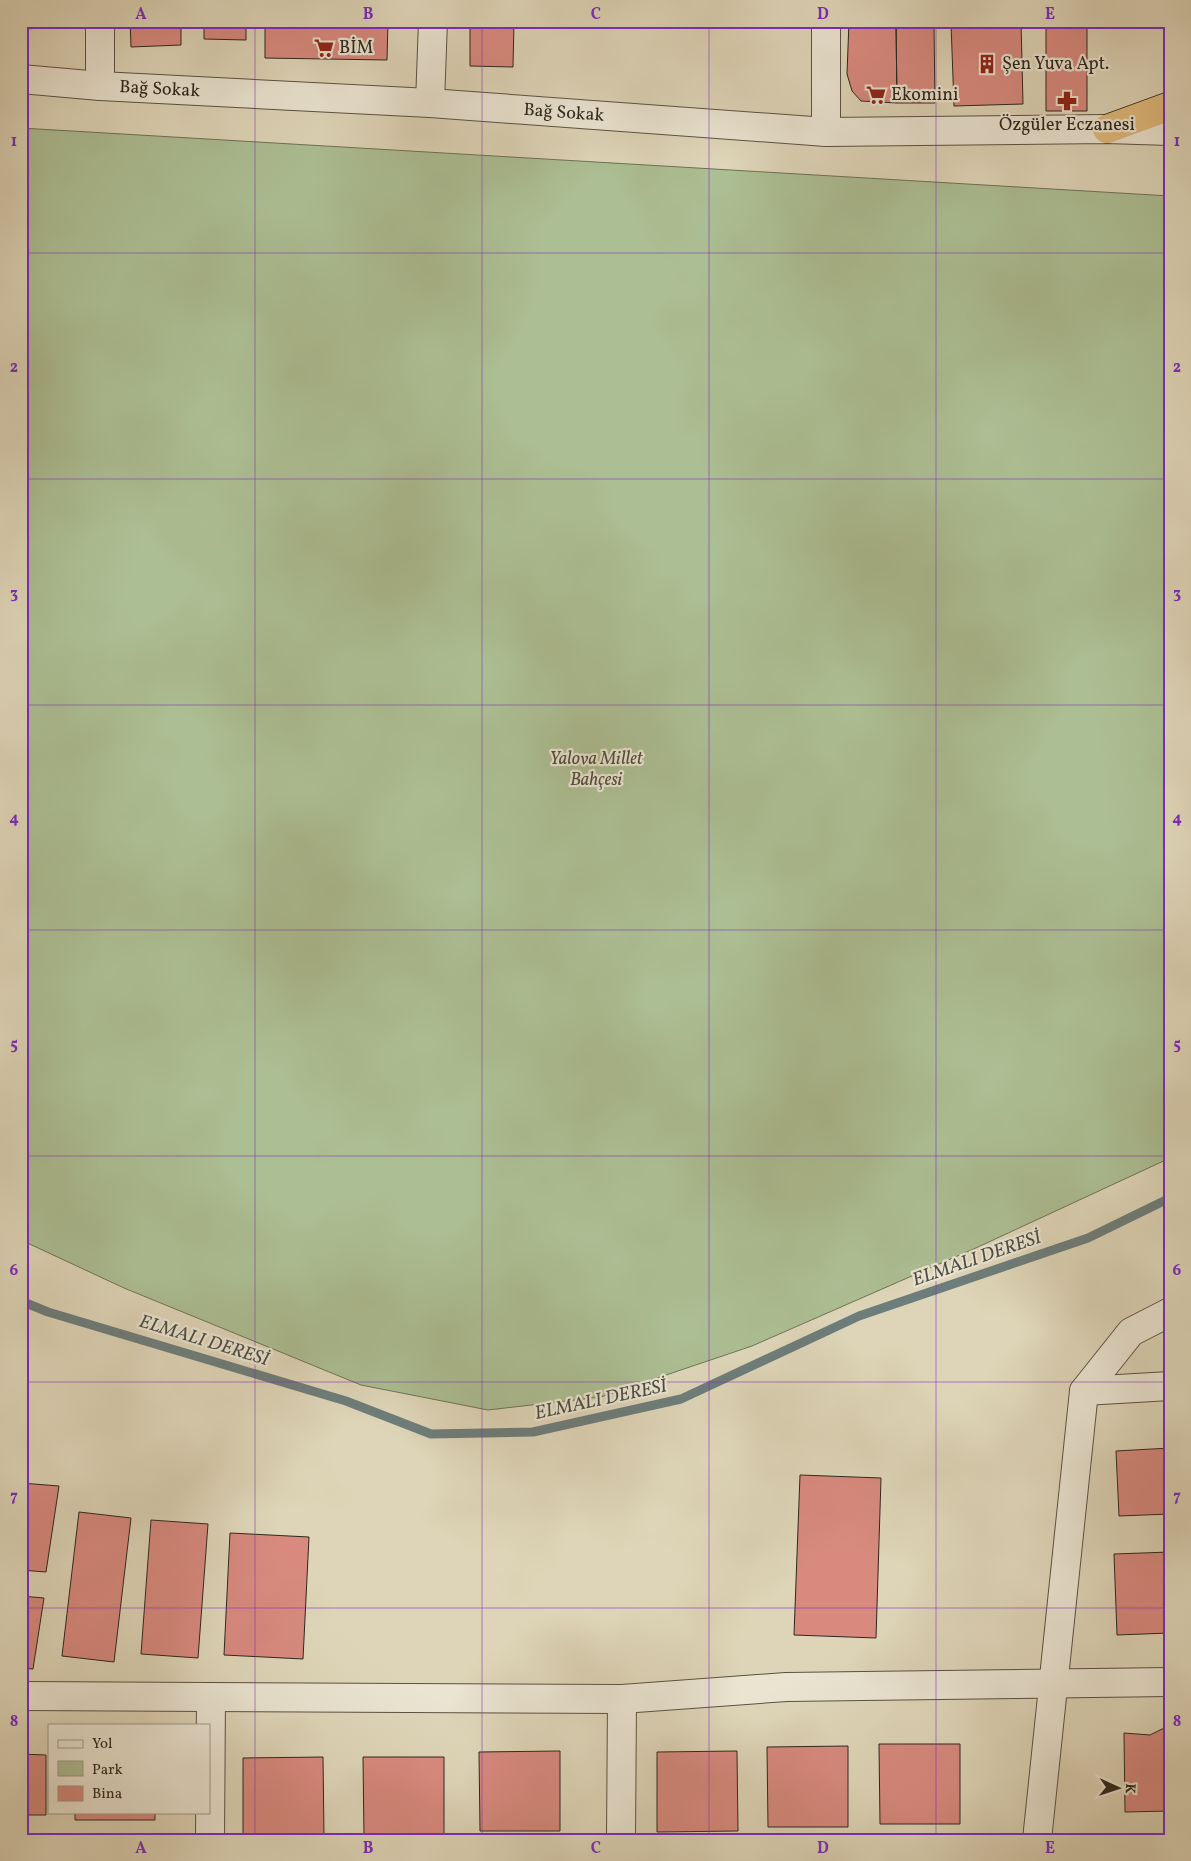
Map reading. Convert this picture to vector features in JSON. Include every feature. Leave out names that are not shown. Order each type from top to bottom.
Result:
[{"type":"highway","points":[[1107,129],[1170,106]]},
{"type":"street","points":[[100,21],[100,86]]},
{"type":"street","points":[[430,103],[433,21]]},
{"type":"street","points":[[826,21],[826,132]]},
{"type":"street","name":"Bağ Sokak","points":[[21,79],[100,86],[430,103],[826,132],[1107,129]]},
{"type":"street","points":[[1107,129],[1170,131]]},
{"type":"street","points":[[1107,129],[1170,140]]},
{"type":"street","points":[[1037,1840],[1084,1391],[1131,1332],[1170,1312]]},
{"type":"street","points":[[1084,1391],[1170,1386]]},
{"type":"street","points":[[21,1696],[622,1699],[786,1687],[1170,1682]]},
{"type":"street","points":[[210,1840],[211,1697]]},
{"type":"street","points":[[621,1840],[622,1699]]},
{"type":"green space","name":"Yalova Millet Bahçesi","points":[[21,128],[1170,196],[1170,1158],[978,1247],[752,1346],[601,1397],[488,1410],[361,1385],[124,1288],[21,1240]]},
{"type":"building","points":[[21,21],[46,21],[46,28],[21,29]]},
{"type":"building","points":[[130,21],[181,21],[181,45],[131,47]]},
{"type":"building","points":[[204,21],[246,21],[246,40],[204,39]]},
{"type":"building","points":[[265,21],[388,21],[387,60],[265,58]]},
{"type":"building","points":[[470,21],[514,21],[513,67],[470,66]]},
{"type":"building","points":[[849,21],[896,21],[897,103],[861,101],[852,91],[847,74]]},
{"type":"building","name":"Şen Yuva Apt.","points":[[1021,21],[1023,104],[954,106],[951,23]]},
{"type":"building","points":[[896,23],[934,25],[935,103],[897,103]]},
{"type":"building","points":[[1046,28],[1087,28],[1087,111],[1046,111]]},
{"type":"building","points":[[1170,1448],[1170,1514],[1119,1516],[1116,1451]]},
{"type":"building","points":[[800,1475],[881,1478],[876,1638],[794,1635]]},
{"type":"building","points":[[21,1483],[59,1486],[46,1572],[21,1570]]},
{"type":"building","points":[[79,1512],[131,1518],[114,1662],[62,1656]]},
{"type":"building","points":[[151,1520],[208,1524],[198,1658],[141,1654]]},
{"type":"building","points":[[230,1533],[309,1537],[303,1659],[224,1655]]},
{"type":"building","points":[[1170,1552],[1170,1633],[1117,1635],[1114,1554]]},
{"type":"building","points":[[21,1596],[44,1598],[33,1669],[21,1668]]},
{"type":"building","points":[[1162,1729],[1170,1729],[1170,1811],[1125,1812],[1124,1733],[1150,1735]]},
{"type":"building","points":[[879,1744],[960,1744],[960,1824],[880,1824]]},
{"type":"building","points":[[848,1746],[848,1827],[768,1827],[767,1747]]},
{"type":"building","points":[[560,1751],[560,1831],[480,1831],[479,1752]]},
{"type":"building","points":[[737,1751],[738,1831],[657,1832],[657,1752]]},
{"type":"building","points":[[21,1754],[46,1755],[46,1815],[27,1815],[21,1820]]},
{"type":"building","points":[[323,1757],[324,1837],[243,1838],[243,1758]]},
{"type":"building","points":[[363,1757],[444,1757],[444,1836],[364,1837]]},
{"type":"building","points":[[75,1814],[155,1814],[155,1820],[75,1820]]},
{"type":"waterway","name":"ELMALI DERESİ","points":[[21,1301],[48,1312],[346,1401],[431,1434],[533,1432],[681,1399],[859,1316],[1088,1238],[1170,1198]]},
{"type":"place","name":"BİM","points":[[324,48]]},
{"type":"place","name":"Şen Yuva Apt.","points":[[987,64]]},
{"type":"place","name":"Ekomini","points":[[876,95]]},
{"type":"place","name":"Özgüler Eczanesi","points":[[1067,101]]}]
